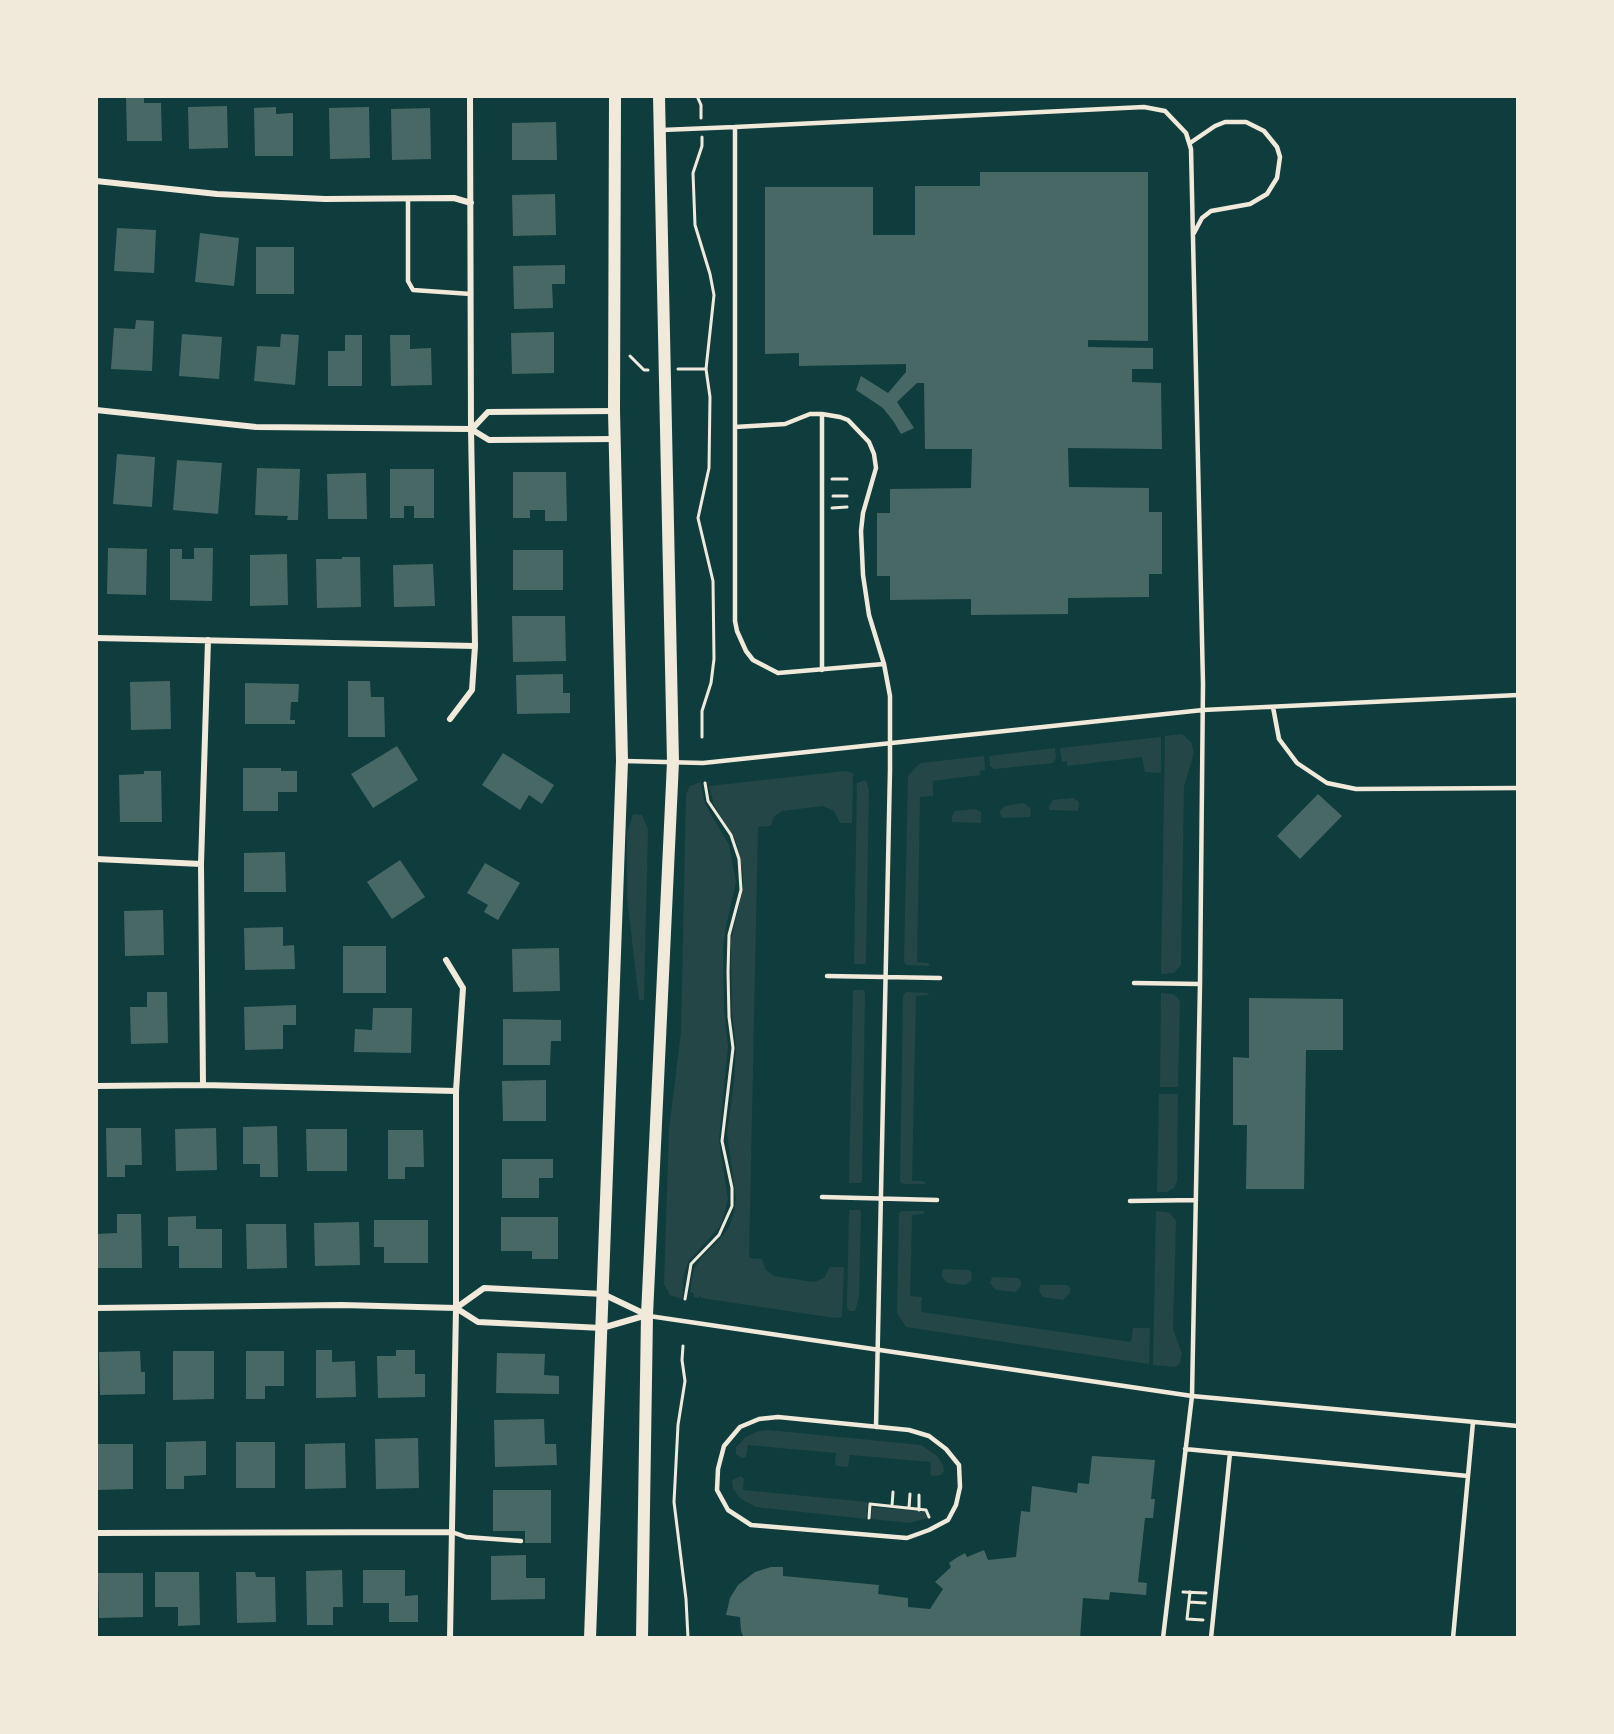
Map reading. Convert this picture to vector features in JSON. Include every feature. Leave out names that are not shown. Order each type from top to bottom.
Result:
[{"type":"main road","points":[[591,1638],[622,760],[614,411],[615,96]]},
{"type":"main road","points":[[642,1638],[648,1315],[673,762],[659,96]]},
{"type":"street","points":[[450,719],[472,690],[475,646],[471,429],[470,96]]},
{"type":"street","points":[[96,181],[217,194],[325,199],[454,198],[471,203]]},
{"type":"street","points":[[96,410],[256,427],[471,429],[489,440],[615,439]]},
{"type":"street","points":[[471,429],[488,412],[614,411]]},
{"type":"street","points":[[96,638],[475,646]]},
{"type":"street","points":[[203,1084],[201,864],[208,640]]},
{"type":"street","points":[[96,859],[201,864]]},
{"type":"street","points":[[446,960],[463,988],[456,1091],[456,1308],[450,1638]]},
{"type":"street","points":[[96,1086],[203,1084],[456,1091]]},
{"type":"street","points":[[456,1308],[484,1288],[603,1294],[648,1315]]},
{"type":"street","points":[[96,1308],[342,1305],[456,1308],[478,1322],[602,1328],[648,1315]]},
{"type":"street","points":[[96,1533],[452,1532]]},
{"type":"lane","points":[[660,130],[1144,107],[1165,111],[1186,133],[1190,143],[1203,710],[1200,984],[1192,1396],[1163,1638]]},
{"type":"lane","points":[[1190,143],[1215,126],[1236,121],[1246,122],[1264,131],[1277,147],[1280,157],[1277,178],[1267,194],[1250,204],[1211,211],[1202,219],[1193,235]]},
{"type":"lane","points":[[735,127],[735,621],[740,641],[753,660],[778,672],[884,664]]},
{"type":"lane","points":[[408,199],[408,281],[412,290],[471,294]]},
{"type":"lane","points":[[735,427],[785,424],[810,414],[840,417],[855,425],[869,441],[874,454],[875,476],[867,496],[861,531],[863,575],[869,615],[884,664],[890,696],[876,1427]]},
{"type":"lane","points":[[822,414],[822,669]]},
{"type":"lane","points":[[622,760],[703,763],[1203,710],[1518,694]]},
{"type":"lane","points":[[1273,707],[1279,739],[1297,764],[1327,783],[1356,789],[1518,788]]},
{"type":"lane","points":[[827,976],[940,978]]},
{"type":"lane","points":[[1134,983],[1200,984]]},
{"type":"lane","points":[[822,1197],[937,1200]]},
{"type":"lane","points":[[1130,1201],[1196,1200]]},
{"type":"lane","points":[[648,1315],[877,1351],[1192,1396],[1518,1426]]},
{"type":"lane","points":[[778,1417],[876,1427],[929,1436],[946,1449],[959,1464],[960,1488],[956,1505],[948,1520],[907,1538],[751,1525],[728,1510],[717,1490],[718,1469],[723,1446],[740,1427],[759,1419],[778,1417]]},
{"type":"lane","points":[[1453,1638],[1473,1422]]},
{"type":"lane","points":[[1185,1449],[1468,1476]]},
{"type":"lane","points":[[1211,1638],[1230,1453]]},
{"type":"lane","points":[[452,1532],[466,1537],[521,1541]]},
{"type":"path","points":[[697,96],[701,105],[702,146],[693,172],[695,225],[710,274],[714,296],[706,369],[710,397],[709,468],[698,519],[713,581],[714,659],[711,683],[702,711],[702,737]]},
{"type":"path","points":[[630,356],[644,370],[648,370]]},
{"type":"path","points":[[678,369],[706,369]]},
{"type":"path","points":[[830,479],[847,479]]},
{"type":"path","points":[[831,496],[847,496]]},
{"type":"path","points":[[831,508],[847,507]]},
{"type":"path","points":[[686,1299],[691,1264],[719,1235],[732,1206],[732,1188],[722,1141],[733,1048],[728,983],[729,935],[741,890],[739,859],[731,835],[708,801],[705,783]]},
{"type":"path","points":[[683,1346],[685,1381],[678,1425],[674,1502],[686,1599],[688,1638]]},
{"type":"path","points":[[892,1506],[893,1492]]},
{"type":"path","points":[[909,1508],[910,1494]]},
{"type":"path","points":[[919,1510],[920,1495]]},
{"type":"path","points":[[869,1518],[870,1504],[926,1510],[929,1517]]},
{"type":"path","points":[[1183,1592],[1206,1593]]},
{"type":"path","points":[[1190,1592],[1188,1619],[1203,1620]]},
{"type":"path","points":[[1189,1602],[1205,1603]]},
{"type":"shaded area","points":[[1182,734],[1191,742],[1194,753],[1184,786],[1181,965],[1174,973],[1161,974],[1165,736]]},
{"type":"shaded area","points":[[1161,737],[1161,773],[1145,772],[1142,757],[1067,766],[1067,761],[1062,762],[1060,748]]},
{"type":"shaded area","points":[[1055,748],[1056,758],[1053,763],[994,769],[990,766],[989,756]]},
{"type":"shaded area","points":[[984,756],[985,770],[980,771],[980,775],[933,781],[933,796],[920,797],[917,962],[928,963],[930,966],[906,965],[904,961],[908,776],[921,763]]},
{"type":"shaded area","points":[[845,771],[853,773],[852,823],[840,823],[834,811],[823,806],[782,811],[774,817],[771,826],[758,827],[749,1258],[762,1259],[766,1270],[774,1276],[814,1282],[824,1278],[830,1267],[844,1267],[842,1317],[835,1318],[701,1298],[700,1295],[699,1298],[693,1297],[694,1293],[690,1292],[694,1269],[729,1227],[736,1199],[727,1133],[736,1049],[732,1010],[731,940],[743,888],[743,874],[736,841],[714,805],[709,786]]},
{"type":"shaded area","points":[[866,780],[869,790],[866,961],[865,964],[854,964],[857,783]]},
{"type":"shaded area","points":[[700,782],[705,804],[729,845],[736,882],[723,947],[724,1010],[728,1047],[719,1140],[728,1199],[721,1225],[688,1262],[684,1275],[682,1299],[670,1295],[664,1284],[669,1129],[681,1032],[686,794],[690,786]]},
{"type":"shaded area","points":[[1073,798],[1079,802],[1078,811],[1049,810],[1053,800]]},
{"type":"shaded area","points":[[1024,803],[1031,809],[1030,817],[1003,818],[1001,816],[1000,811],[1005,806]]},
{"type":"shaded area","points":[[975,809],[981,812],[981,823],[952,822],[955,811]]},
{"type":"shaded area","points":[[633,814],[642,815],[648,829],[644,1000],[639,1000],[627,898],[627,833]]},
{"type":"shaded area","points":[[853,990],[864,990],[865,993],[861,1183],[849,1183]]},
{"type":"shaded area","points":[[906,992],[929,993],[916,996],[912,1181],[923,1181],[926,1184],[900,1182],[903,996]]},
{"type":"shaded area","points":[[1161,993],[1174,994],[1180,1001],[1178,1087],[1160,1087]]},
{"type":"shaded area","points":[[1159,1094],[1178,1094],[1177,1181],[1174,1188],[1167,1192],[1157,1192]]},
{"type":"shaded area","points":[[849,1210],[860,1210],[861,1212],[859,1297],[855,1311],[847,1308]]},
{"type":"shaded area","points":[[925,1211],[923,1214],[912,1215],[910,1296],[922,1297],[921,1312],[1131,1342],[1133,1328],[1150,1328],[1149,1364],[906,1327],[897,1313],[899,1213]]},
{"type":"shaded area","points":[[1156,1211],[1170,1213],[1176,1221],[1173,1329],[1182,1354],[1180,1363],[1176,1367],[1153,1365]]},
{"type":"shaded area","points":[[944,1269],[969,1270],[972,1273],[971,1281],[965,1285],[947,1283],[942,1277]]},
{"type":"shaded area","points":[[992,1277],[1018,1278],[1021,1286],[1016,1292],[996,1290],[990,1283]]},
{"type":"shaded area","points":[[1042,1285],[1067,1285],[1070,1293],[1063,1300],[1043,1297],[1039,1291]]},
{"type":"shaded area","points":[[768,1430],[921,1445],[937,1456],[944,1471],[941,1475],[932,1476],[931,1462],[850,1455],[848,1467],[837,1466],[835,1465],[836,1453],[748,1445],[746,1457],[741,1458],[736,1454],[736,1447],[746,1437],[758,1431]]},
{"type":"shaded area","points":[[741,1476],[744,1479],[743,1490],[868,1502],[866,1519],[756,1507],[741,1499],[733,1489],[732,1480]]},
{"type":"shaded area","points":[[872,1507],[924,1512],[928,1518],[909,1523],[871,1519]]},
{"type":"building","points":[[126,96],[144,96],[144,103],[161,103],[162,141],[127,141]]},
{"type":"building","points":[[227,106],[228,148],[189,149],[188,107]]},
{"type":"building","points":[[276,107],[276,114],[293,113],[293,156],[255,156],[254,108]]},
{"type":"building","points":[[369,107],[370,158],[330,159],[329,108]]},
{"type":"building","points":[[430,108],[431,159],[392,160],[391,109]]},
{"type":"building","points":[[556,122],[557,160],[512,160],[512,123]]},
{"type":"building","points":[[980,172],[1148,172],[1148,341],[1088,340],[1088,347],[1153,348],[1153,369],[1132,369],[1132,382],[1161,383],[1162,449],[1068,448],[1069,487],[1149,488],[1149,512],[1162,512],[1162,574],[1149,574],[1149,597],[1068,598],[1068,614],[971,615],[971,599],[890,600],[890,576],[877,576],[877,513],[890,513],[890,489],[971,488],[972,449],[925,449],[924,383],[917,383],[897,402],[914,428],[901,434],[883,408],[856,390],[861,376],[888,393],[906,372],[906,364],[799,366],[799,353],[765,354],[765,187],[873,187],[873,235],[915,235],[915,186],[980,186]]},
{"type":"building","points":[[555,194],[556,235],[513,236],[512,195]]},
{"type":"building","points":[[117,228],[156,230],[154,273],[114,271]]},
{"type":"building","points":[[200,233],[239,238],[234,286],[195,282]]},
{"type":"building","points":[[256,247],[294,247],[294,294],[256,294]]},
{"type":"building","points":[[565,265],[565,284],[552,284],[553,308],[514,309],[513,266]]},
{"type":"building","points":[[136,320],[154,321],[152,371],[111,369],[114,328],[135,329]]},
{"type":"building","points":[[554,332],[554,373],[512,374],[511,333]]},
{"type":"building","points":[[182,334],[222,337],[219,379],[179,376]]},
{"type":"building","points":[[281,334],[299,335],[295,385],[254,381],[257,346],[280,347]]},
{"type":"building","points":[[345,335],[362,335],[362,386],[328,386],[328,351],[345,351]]},
{"type":"building","points":[[390,335],[410,335],[410,349],[431,348],[432,385],[391,386]]},
{"type":"building","points":[[117,454],[155,457],[152,507],[113,504]]},
{"type":"building","points":[[177,460],[222,463],[218,514],[173,510]]},
{"type":"building","points":[[257,468],[300,469],[298,520],[287,520],[288,516],[255,515]]},
{"type":"building","points":[[390,469],[434,469],[434,518],[414,518],[414,506],[404,506],[404,518],[390,518]]},
{"type":"building","points":[[513,472],[566,472],[567,521],[545,521],[545,510],[530,510],[530,518],[513,518]]},
{"type":"building","points":[[366,473],[367,519],[328,519],[327,474]]},
{"type":"building","points":[[108,548],[147,549],[146,595],[107,594]]},
{"type":"building","points":[[194,548],[213,548],[212,601],[170,600],[170,549],[182,549],[182,559],[194,559]]},
{"type":"building","points":[[513,550],[563,550],[563,590],[513,590]]},
{"type":"building","points":[[287,554],[288,605],[250,606],[250,555]]},
{"type":"building","points":[[342,557],[360,557],[361,607],[317,608],[316,559],[342,559]]},
{"type":"building","points":[[433,564],[435,606],[394,607],[393,565]]},
{"type":"building","points":[[512,616],[565,616],[566,661],[513,662]]},
{"type":"building","points":[[563,674],[563,693],[570,693],[570,713],[517,714],[516,675]]},
{"type":"building","points":[[170,681],[171,729],[131,730],[130,682]]},
{"type":"building","points":[[348,681],[370,681],[371,697],[384,697],[385,737],[348,737]]},
{"type":"building","points":[[245,683],[299,684],[298,702],[291,702],[290,720],[295,720],[295,724],[245,724]]},
{"type":"building","points":[[397,746],[418,780],[373,808],[351,774]]},
{"type":"building","points":[[503,753],[554,785],[542,804],[529,795],[520,810],[482,785]]},
{"type":"building","points":[[243,768],[281,768],[281,771],[297,771],[297,792],[278,792],[278,811],[243,811]]},
{"type":"building","points":[[144,771],[161,771],[162,822],[120,822],[119,775],[144,774]]},
{"type":"building","points":[[1318,794],[1342,816],[1300,859],[1277,836]]},
{"type":"building","points":[[285,852],[286,892],[244,892],[244,853]]},
{"type":"building","points":[[400,860],[425,897],[392,919],[367,882]]},
{"type":"building","points":[[485,863],[520,883],[498,920],[484,912],[488,905],[467,893]]},
{"type":"building","points":[[163,910],[164,955],[125,956],[124,911]]},
{"type":"building","points":[[283,927],[283,946],[294,945],[295,969],[245,970],[244,928]]},
{"type":"building","points":[[343,946],[386,946],[386,993],[343,993]]},
{"type":"building","points":[[559,948],[560,991],[513,992],[512,949]]},
{"type":"building","points":[[147,992],[167,992],[168,1043],[131,1044],[130,1007],[147,1007]]},
{"type":"building","points":[[1249,998],[1343,999],[1343,1050],[1306,1050],[1304,1189],[1246,1189],[1247,1125],[1233,1125],[1233,1057],[1249,1058]]},
{"type":"building","points":[[296,1005],[296,1025],[283,1025],[283,1049],[245,1050],[244,1007]]},
{"type":"building","points":[[373,1008],[412,1008],[411,1053],[354,1052],[355,1029],[372,1030]]},
{"type":"building","points":[[503,1019],[561,1020],[561,1041],[551,1041],[550,1065],[503,1065]]},
{"type":"building","points":[[546,1080],[546,1121],[503,1121],[502,1081]]},
{"type":"building","points":[[277,1126],[278,1177],[260,1177],[260,1164],[243,1164],[243,1127]]},
{"type":"building","points":[[106,1128],[141,1128],[142,1165],[125,1165],[125,1177],[107,1177]]},
{"type":"building","points":[[216,1128],[217,1170],[176,1171],[175,1129]]},
{"type":"building","points":[[306,1129],[347,1129],[347,1171],[307,1171]]},
{"type":"building","points":[[388,1130],[423,1130],[424,1167],[405,1167],[405,1179],[388,1179]]},
{"type":"building","points":[[502,1159],[553,1159],[553,1178],[539,1178],[539,1198],[502,1198]]},
{"type":"building","points":[[117,1214],[141,1214],[142,1268],[97,1268],[97,1234],[117,1233]]},
{"type":"building","points":[[196,1216],[196,1229],[222,1229],[222,1268],[179,1268],[179,1246],[168,1246],[168,1217]]},
{"type":"building","points":[[501,1217],[558,1217],[558,1259],[532,1259],[532,1251],[501,1251]]},
{"type":"building","points":[[374,1220],[428,1220],[428,1263],[384,1263],[384,1247],[374,1247]]},
{"type":"building","points":[[359,1222],[360,1265],[315,1266],[314,1223]]},
{"type":"building","points":[[246,1224],[286,1224],[287,1268],[247,1269]]},
{"type":"building","points":[[316,1350],[332,1350],[332,1362],[355,1361],[356,1397],[316,1398]]},
{"type":"building","points":[[396,1350],[415,1350],[415,1374],[425,1374],[425,1397],[378,1398],[377,1356],[396,1356]]},
{"type":"building","points":[[140,1351],[141,1372],[145,1372],[145,1394],[100,1395],[99,1352]]},
{"type":"building","points":[[173,1351],[214,1351],[214,1399],[173,1400]]},
{"type":"building","points":[[246,1351],[284,1351],[284,1386],[265,1386],[265,1399],[246,1399]]},
{"type":"building","points":[[497,1353],[545,1354],[544,1375],[559,1376],[559,1394],[496,1393]]},
{"type":"building","points":[[544,1419],[545,1444],[556,1444],[557,1465],[495,1467],[494,1420]]},
{"type":"building","points":[[418,1438],[419,1488],[376,1489],[375,1439]]},
{"type":"building","points":[[206,1441],[206,1475],[184,1476],[184,1489],[166,1489],[166,1442]]},
{"type":"building","points":[[236,1442],[275,1442],[275,1488],[236,1488]]},
{"type":"building","points":[[345,1443],[346,1488],[305,1489],[305,1444]]},
{"type":"building","points":[[96,1444],[133,1444],[133,1489],[96,1490]]},
{"type":"building","points":[[1092,1456],[1155,1460],[1151,1499],[1155,1499],[1153,1518],[1145,1518],[1138,1582],[1147,1583],[1146,1595],[1110,1592],[1109,1600],[1083,1598],[1080,1638],[744,1638],[740,1617],[726,1615],[730,1598],[738,1585],[755,1572],[771,1567],[783,1567],[783,1576],[879,1585],[878,1594],[908,1598],[908,1607],[930,1609],[943,1589],[935,1582],[951,1567],[949,1563],[956,1558],[965,1553],[967,1557],[984,1550],[988,1560],[1016,1557],[1021,1511],[1030,1512],[1032,1486],[1077,1493],[1078,1483],[1089,1484]]},
{"type":"building","points":[[493,1490],[551,1490],[551,1543],[525,1543],[525,1531],[493,1531]]},
{"type":"building","points":[[526,1555],[526,1578],[545,1578],[545,1599],[491,1600],[491,1556]]},
{"type":"building","points":[[342,1570],[343,1607],[333,1607],[333,1625],[307,1625],[306,1571]]},
{"type":"building","points":[[363,1570],[405,1570],[405,1596],[418,1595],[418,1622],[389,1622],[389,1603],[363,1603]]},
{"type":"building","points":[[155,1572],[199,1572],[200,1625],[178,1626],[178,1607],[155,1607]]},
{"type":"building","points":[[236,1572],[255,1572],[256,1577],[275,1577],[276,1622],[237,1623]]},
{"type":"building","points":[[98,1573],[143,1573],[143,1617],[99,1618]]}]
